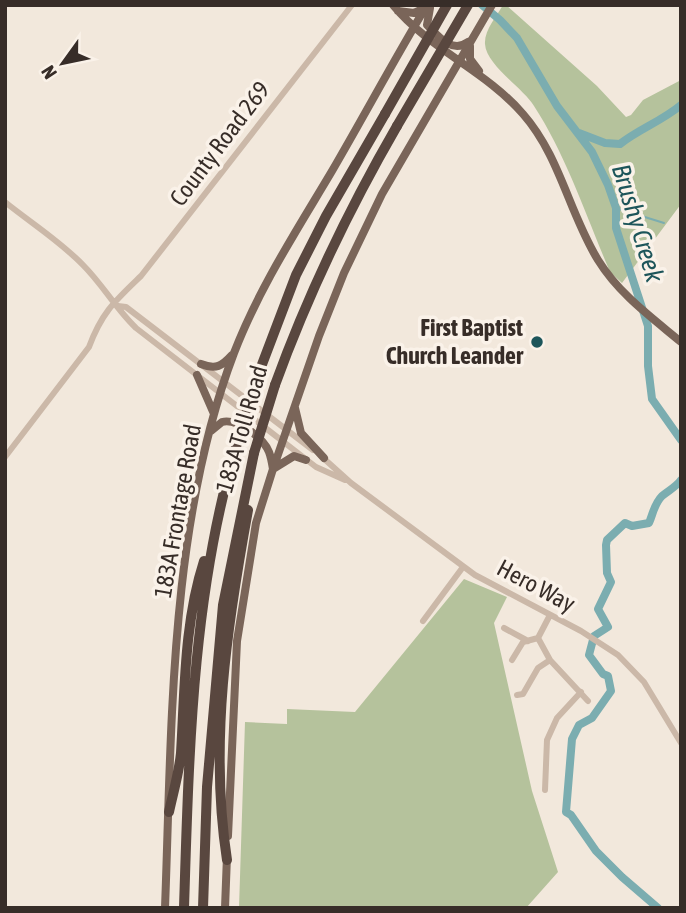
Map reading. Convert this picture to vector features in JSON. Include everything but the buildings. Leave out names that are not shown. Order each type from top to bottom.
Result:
[{"type":"highway","name":"183A Toll Road","points":[[184,908],[196,661],[214,534],[224,487],[258,375],[296,275],[326,216],[447,5]]},
{"type":"highway","name":"183A Toll Road","points":[[203,908],[208,787],[223,605],[249,468],[293,334],[322,268],[358,193],[468,5]]},
{"type":"highway","points":[[227,860],[219,788],[227,627],[255,470],[253,458]]},
{"type":"highway","points":[[169,812],[180,756],[182,690],[192,615],[201,572],[214,534]]},
{"type":"main road","points":[[225,908],[237,641],[256,523],[294,405],[344,273],[382,194],[492,5]]},
{"type":"main road","points":[[395,8],[414,13],[428,7],[427,24],[439,38],[454,47],[463,46],[472,39]]},
{"type":"main road","name":"183A Frontage Road","points":[[165,908],[172,692],[201,459],[214,414],[234,352],[274,268],[428,7]]},
{"type":"main road","points":[[395,8],[414,27],[487,81],[519,109],[542,140],[590,246],[607,273],[634,302],[681,342]]},
{"type":"main road","points":[[472,39],[470,59],[487,81]]},
{"type":"main road","points":[[444,86],[460,73],[477,74]]},
{"type":"main road","points":[[201,364],[210,368],[218,367],[234,352]]},
{"type":"main road","points":[[197,375],[214,414]]},
{"type":"main road","points":[[294,405],[300,433],[324,458]]},
{"type":"main road","points":[[209,432],[222,422],[235,422],[265,446],[273,469]]},
{"type":"main road","points":[[273,469],[293,456],[306,460]]},
{"type":"street","name":"County Road 269","points":[[5,457],[89,347],[96,329],[149,266],[352,5]]},
{"type":"street","points":[[5,202],[80,262],[116,304]]},
{"type":"street","name":"Hero Way","points":[[116,304],[126,307],[225,382],[324,458],[351,483],[463,567],[618,655],[644,681],[681,743]]},
{"type":"street","name":"Hero Way","points":[[116,304],[136,328],[306,460],[351,483]]},
{"type":"street","points":[[423,621],[463,567]]},
{"type":"street","points":[[512,660],[523,642],[538,638],[550,615]]},
{"type":"street","points":[[504,628],[528,641]]},
{"type":"street","points":[[538,638],[550,660],[589,701]]},
{"type":"street","points":[[517,695],[523,694],[538,668],[550,660]]},
{"type":"street","points":[[545,790],[547,740],[557,718],[580,692]]},
{"type":"green space","points":[[503,5],[597,86],[626,117],[631,115],[643,100],[681,80],[681,204],[622,283],[610,272],[546,125],[529,99],[498,68],[487,52],[485,39],[491,23]]},
{"type":"green space","points":[[464,579],[507,597],[494,623],[532,791],[558,872],[526,908],[239,908],[245,722],[287,724],[287,709],[355,712]]},
{"type":"waterway","name":"Brushy Creek","points":[[482,5],[517,38],[557,106],[592,152],[608,185],[616,208],[616,228],[648,326],[648,366],[652,399],[681,440]]},
{"type":"waterway","points":[[579,133],[605,143],[620,144],[681,105]]},
{"type":"waterway","points":[[616,208],[664,223]]},
{"type":"waterway","points":[[658,908],[596,851],[571,815],[566,812],[572,739],[579,725],[592,718],[611,691],[608,676],[603,674],[589,655],[594,636],[608,627],[598,609],[611,582],[607,573],[607,540],[625,523],[632,526],[649,523],[659,499],[681,480]]},
{"type":"place","name":"First Baptist Church Leander","points":[[537,342]]}]
